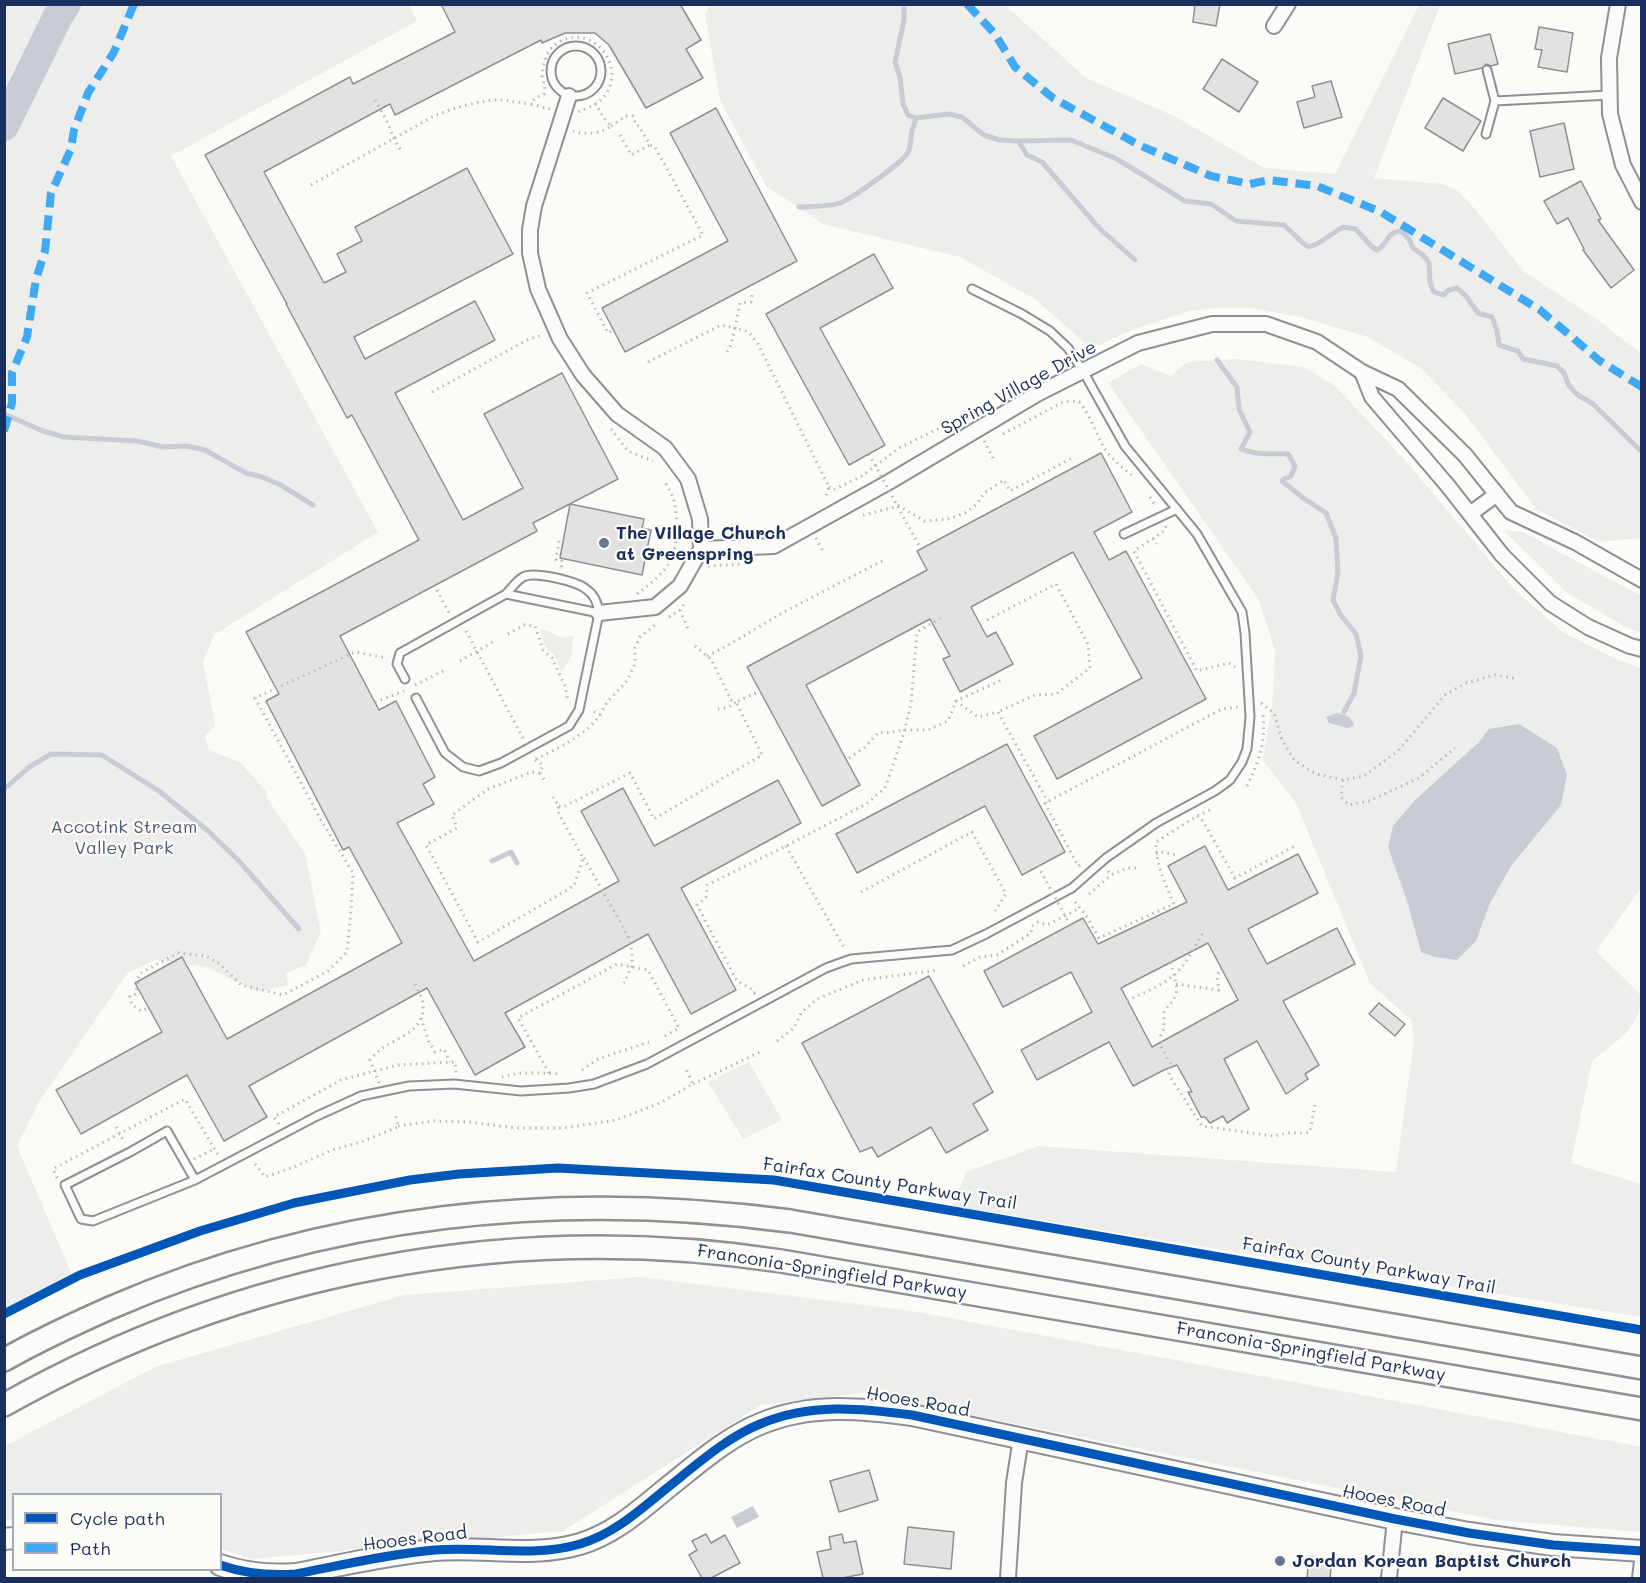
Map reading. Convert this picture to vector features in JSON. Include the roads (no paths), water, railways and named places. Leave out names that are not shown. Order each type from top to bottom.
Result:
[{"type":"main road","points":[[4,1360],[80,1321],[165,1286],[240,1260],[310,1241],[458,1215],[517,1210],[609,1207],[728,1213],[790,1221],[1641,1368]]},
{"type":"main road","name":"Franconia-Springfield Parkway","points":[[4,1406],[75,1368],[137,1340],[202,1315],[287,1288],[364,1270],[453,1256],[543,1249],[602,1248],[691,1251],[781,1261],[1641,1409]]},
{"type":"street","points":[[1274,26],[1288,4]]},
{"type":"street","points":[[1618,4],[1609,58],[1610,114],[1623,165],[1641,202]]},
{"type":"street","points":[[569,96],[534,206],[530,230],[530,253],[538,290],[560,339],[583,375],[617,414],[665,448],[688,479],[700,519],[701,549],[680,586],[655,607],[599,613]]},
{"type":"street","name":"Spring Village Drive","points":[[701,549],[774,546],[896,478],[1037,394],[1138,343],[1212,324],[1266,324],[1317,342],[1362,372],[1398,389],[1465,455],[1511,512],[1575,542],[1641,580]]},
{"type":"street","points":[[1362,372],[1372,397],[1448,486],[1502,555],[1550,603],[1588,627],[1641,649]]},
{"type":"street","points":[[1470,514],[1497,494]]},
{"type":"street","name":"Hooes Road","points":[[222,1566],[237,1571],[274,1576],[433,1550],[468,1548],[549,1550],[580,1544],[597,1538],[628,1520],[733,1439],[766,1422],[789,1414],[828,1408],[874,1410],[912,1416],[1469,1533],[1553,1545],[1641,1551]]},
{"type":"street","points":[[1008,1578],[1015,1470],[1021,1438]]},
{"type":"street","points":[[1389,1578],[1395,1519]]},
{"type":"street","points":[[1640,1578],[1641,1561]]},
{"type":"lane","points":[[579,46],[595,55],[602,71],[599,83],[591,92],[580,97],[569,96],[558,88],[552,78],[551,66],[557,55],[567,48],[579,46]]},
{"type":"lane","points":[[1486,134],[1495,101],[1487,70]]},
{"type":"lane","points":[[1495,101],[1610,95]]},
{"type":"lane","points":[[195,1180],[167,1131],[65,1185],[81,1219],[93,1221],[195,1180],[316,1116],[361,1096],[409,1086],[454,1084],[521,1091],[594,1084],[647,1064],[826,968],[851,959],[952,950],[986,934],[1072,888],[1106,858],[1147,829],[1215,791],[1230,780],[1242,762],[1247,749],[1250,717],[1242,612],[1197,534],[1125,446],[1068,348],[1050,331],[972,289]]},
{"type":"lane","points":[[1124,534],[1177,509]]},
{"type":"lane","points":[[405,679],[397,664],[400,653],[506,594],[524,577],[535,575],[570,581],[587,589],[598,602],[599,613],[579,711],[569,726],[501,763],[479,771],[463,767],[445,753],[416,698]]},
{"type":"lane","points":[[506,594],[599,613]]},
{"type":"waterway","points":[[4,126],[66,4]]},
{"type":"waterway","points":[[904,4],[904,20],[895,62],[900,77],[903,104],[908,115],[916,118],[949,114],[962,117],[984,135],[1000,140],[1071,140],[1117,159],[1185,201],[1211,204],[1236,221],[1284,225],[1309,247],[1343,227],[1356,229],[1377,250],[1389,236],[1401,231],[1409,239],[1413,248],[1429,263],[1430,283],[1434,292],[1443,295],[1457,288],[1478,313],[1492,317],[1499,345],[1518,351],[1523,359],[1557,366],[1564,373],[1569,386],[1579,396],[1592,403],[1642,452]]},
{"type":"waterway","points":[[799,207],[840,203],[886,172],[903,159],[909,151],[916,118]]},
{"type":"waterway","points":[[1018,141],[1027,155],[1042,162],[1099,228],[1135,260]]},
{"type":"waterway","points":[[1217,360],[1237,387],[1239,409],[1250,432],[1241,449],[1259,453],[1288,454],[1295,466],[1291,476],[1282,481],[1326,513],[1336,538],[1338,573],[1333,600],[1340,614],[1356,634],[1361,656],[1354,693],[1344,712]]},
{"type":"waterway","points":[[4,414],[43,431],[64,437],[137,441],[163,447],[187,446],[205,450],[246,473],[279,484],[313,505]]},
{"type":"waterway","points":[[4,787],[29,767],[51,754],[102,755],[159,791],[207,830],[239,861],[299,929]]},
{"type":"waterway","points":[[492,861],[511,852],[517,863]]},
{"type":"place","name":"The Village Church at Greenspring","points":[[604,543]]},
{"type":"place","name":"Jordan Korean Baptist Church","points":[[1280,1561]]},
{"type":"park label","name":"Accotink Stream Valley Park","points":[[124,837]]}]
